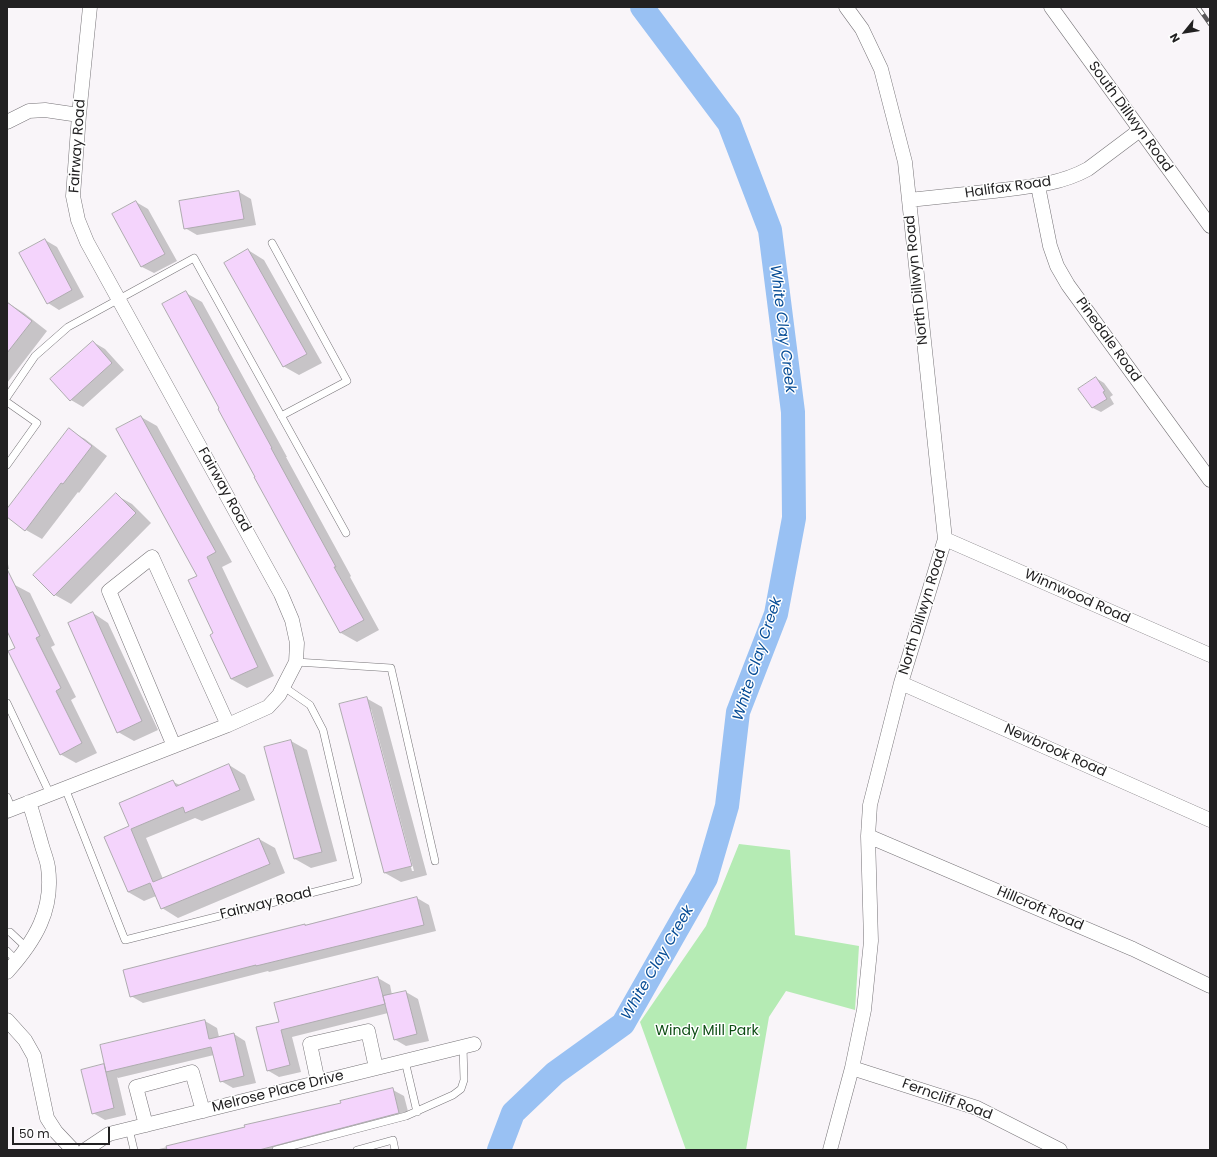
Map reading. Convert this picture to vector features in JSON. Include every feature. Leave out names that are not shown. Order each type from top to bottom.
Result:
[{"type":"street","name":"Fairway Road","points":[[9,805],[29,802],[268,708],[284,687],[296,662],[297,643],[292,620],[281,594],[118,300],[87,242],[78,220],[73,196],[79,115],[90,7]]},
{"type":"street","name":"North Dillwyn Road","points":[[830,1150],[852,1068],[864,1010],[871,941],[868,836],[870,805],[901,683],[945,539],[905,162],[881,70],[862,29],[846,7]]},
{"type":"street","name":"South Dillwyn Road","points":[[1051,7],[1210,226]]},
{"type":"street","points":[[7,122],[29,111],[45,110],[79,115]]},
{"type":"street","name":"Halifax Road","points":[[909,200],[1038,186],[1062,180],[1088,169],[1140,130]]},
{"type":"street","name":"Pinedale Road","points":[[1038,186],[1050,246],[1057,266],[1068,285],[1210,480]]},
{"type":"street","name":"Winnwood Road","points":[[945,539],[1210,655]]},
{"type":"street","points":[[174,746],[109,591],[152,557],[228,725]]},
{"type":"street","name":"Newbrook Road","points":[[901,683],[1210,820]]},
{"type":"street","points":[[7,972],[27,948],[46,910],[49,890],[48,866],[29,802]]},
{"type":"street","name":"Hillcroft Road","points":[[868,836],[1134,949],[1210,986]]},
{"type":"street","points":[[7,1020],[25,1040],[34,1056],[47,1118],[56,1132],[73,1150]]},
{"type":"street","points":[[318,1082],[310,1044],[368,1031],[376,1068]]},
{"type":"street","name":"Melrose Place Drive","points":[[85,1150],[109,1134],[469,1045]]},
{"type":"street","name":"Ferncliff Road","points":[[852,1068],[977,1108],[1060,1150]]},
{"type":"street","points":[[146,1125],[136,1087],[192,1072],[203,1110]]},
{"type":"lane","points":[[272,243],[347,381],[281,416]]},
{"type":"lane","points":[[7,397],[35,356],[68,327],[194,258],[346,533]]},
{"type":"lane","points":[[7,402],[36,423],[7,465]]},
{"type":"lane","points":[[296,662],[391,668],[435,861]]},
{"type":"lane","name":"Fairway Road","points":[[65,788],[125,940],[358,881],[323,730],[310,705],[284,687]]},
{"type":"lane","points":[[7,703],[50,794]]},
{"type":"lane","points":[[7,932],[10,932],[27,948]]},
{"type":"lane","points":[[7,951],[17,961]]},
{"type":"lane","points":[[276,1150],[406,1116],[453,1095],[461,1089],[464,1080],[469,1045]]},
{"type":"lane","points":[[405,1061],[417,1112]]},
{"type":"lane","points":[[129,1129],[134,1150]]},
{"type":"lane","points":[[357,1150],[393,1140],[395,1150]]},
{"type":"green space","name":"Windy Mill Park","points":[[739,844],[790,850],[795,935],[859,946],[855,1010],[786,991],[769,1017],[746,1150],[686,1150],[640,1022],[706,926]]},
{"type":"building","points":[[239,191],[244,219],[184,229],[179,201]]},
{"type":"building","points":[[136,201],[165,254],[141,267],[112,214]]},
{"type":"building","points":[[45,239],[72,290],[47,304],[19,253]]},
{"type":"building","points":[[248,249],[307,354],[283,367],[224,263]]},
{"type":"building","points":[[186,291],[364,620],[340,633],[254,477],[218,409],[219,408],[162,304]]},
{"type":"building","points":[[7,302],[32,321],[7,353]]},
{"type":"building","points":[[93,341],[112,363],[70,401],[50,379]]},
{"type":"building","points":[[1096,377],[1105,391],[1103,392],[1107,399],[1092,408],[1078,389]]},
{"type":"building","points":[[141,416],[216,552],[207,557],[258,667],[231,679],[210,635],[213,633],[188,580],[197,576],[116,429]]},
{"type":"building","points":[[69,428],[92,446],[63,484],[61,483],[25,531],[7,517],[7,509]]},
{"type":"building","points":[[116,493],[136,513],[54,596],[33,575]]},
{"type":"building","points":[[7,569],[40,636],[36,638],[61,688],[56,691],[82,743],[60,755],[8,651],[15,648],[7,631]]},
{"type":"building","points":[[93,612],[142,721],[117,733],[68,623]]},
{"type":"building","points":[[367,697],[412,866],[384,873],[339,704]]},
{"type":"building","points":[[291,740],[322,852],[294,859],[264,747]]},
{"type":"building","points":[[229,764],[240,790],[185,813],[183,807],[131,829],[153,882],[259,838],[270,864],[161,909],[150,883],[128,892],[104,837],[129,826],[119,803],[173,780],[176,786]]},
{"type":"building","points":[[417,897],[424,925],[130,997],[123,970]]},
{"type":"building","points":[[378,977],[385,1004],[281,1030],[290,1065],[267,1071],[256,1027],[279,1022],[274,1003]]},
{"type":"building","points":[[406,991],[417,1034],[394,1040],[383,996]]},
{"type":"building","points":[[205,1020],[209,1039],[234,1033],[244,1076],[220,1082],[211,1047],[106,1072],[100,1045]]},
{"type":"building","points":[[104,1064],[114,1108],[92,1114],[81,1070]]},
{"type":"building","points":[[393,1088],[399,1113],[259,1150],[167,1150],[166,1146],[245,1127],[244,1125],[341,1103],[340,1101]]},
{"type":"waterway","name":"White Clay Creek","points":[[499,1150],[513,1113],[555,1073],[623,1024],[706,878],[727,806],[738,712],[776,614],[794,518],[793,412],[770,230],[729,123],[642,7]]},
{"type":"railway","points":[[1198,7],[1210,24]]}]
